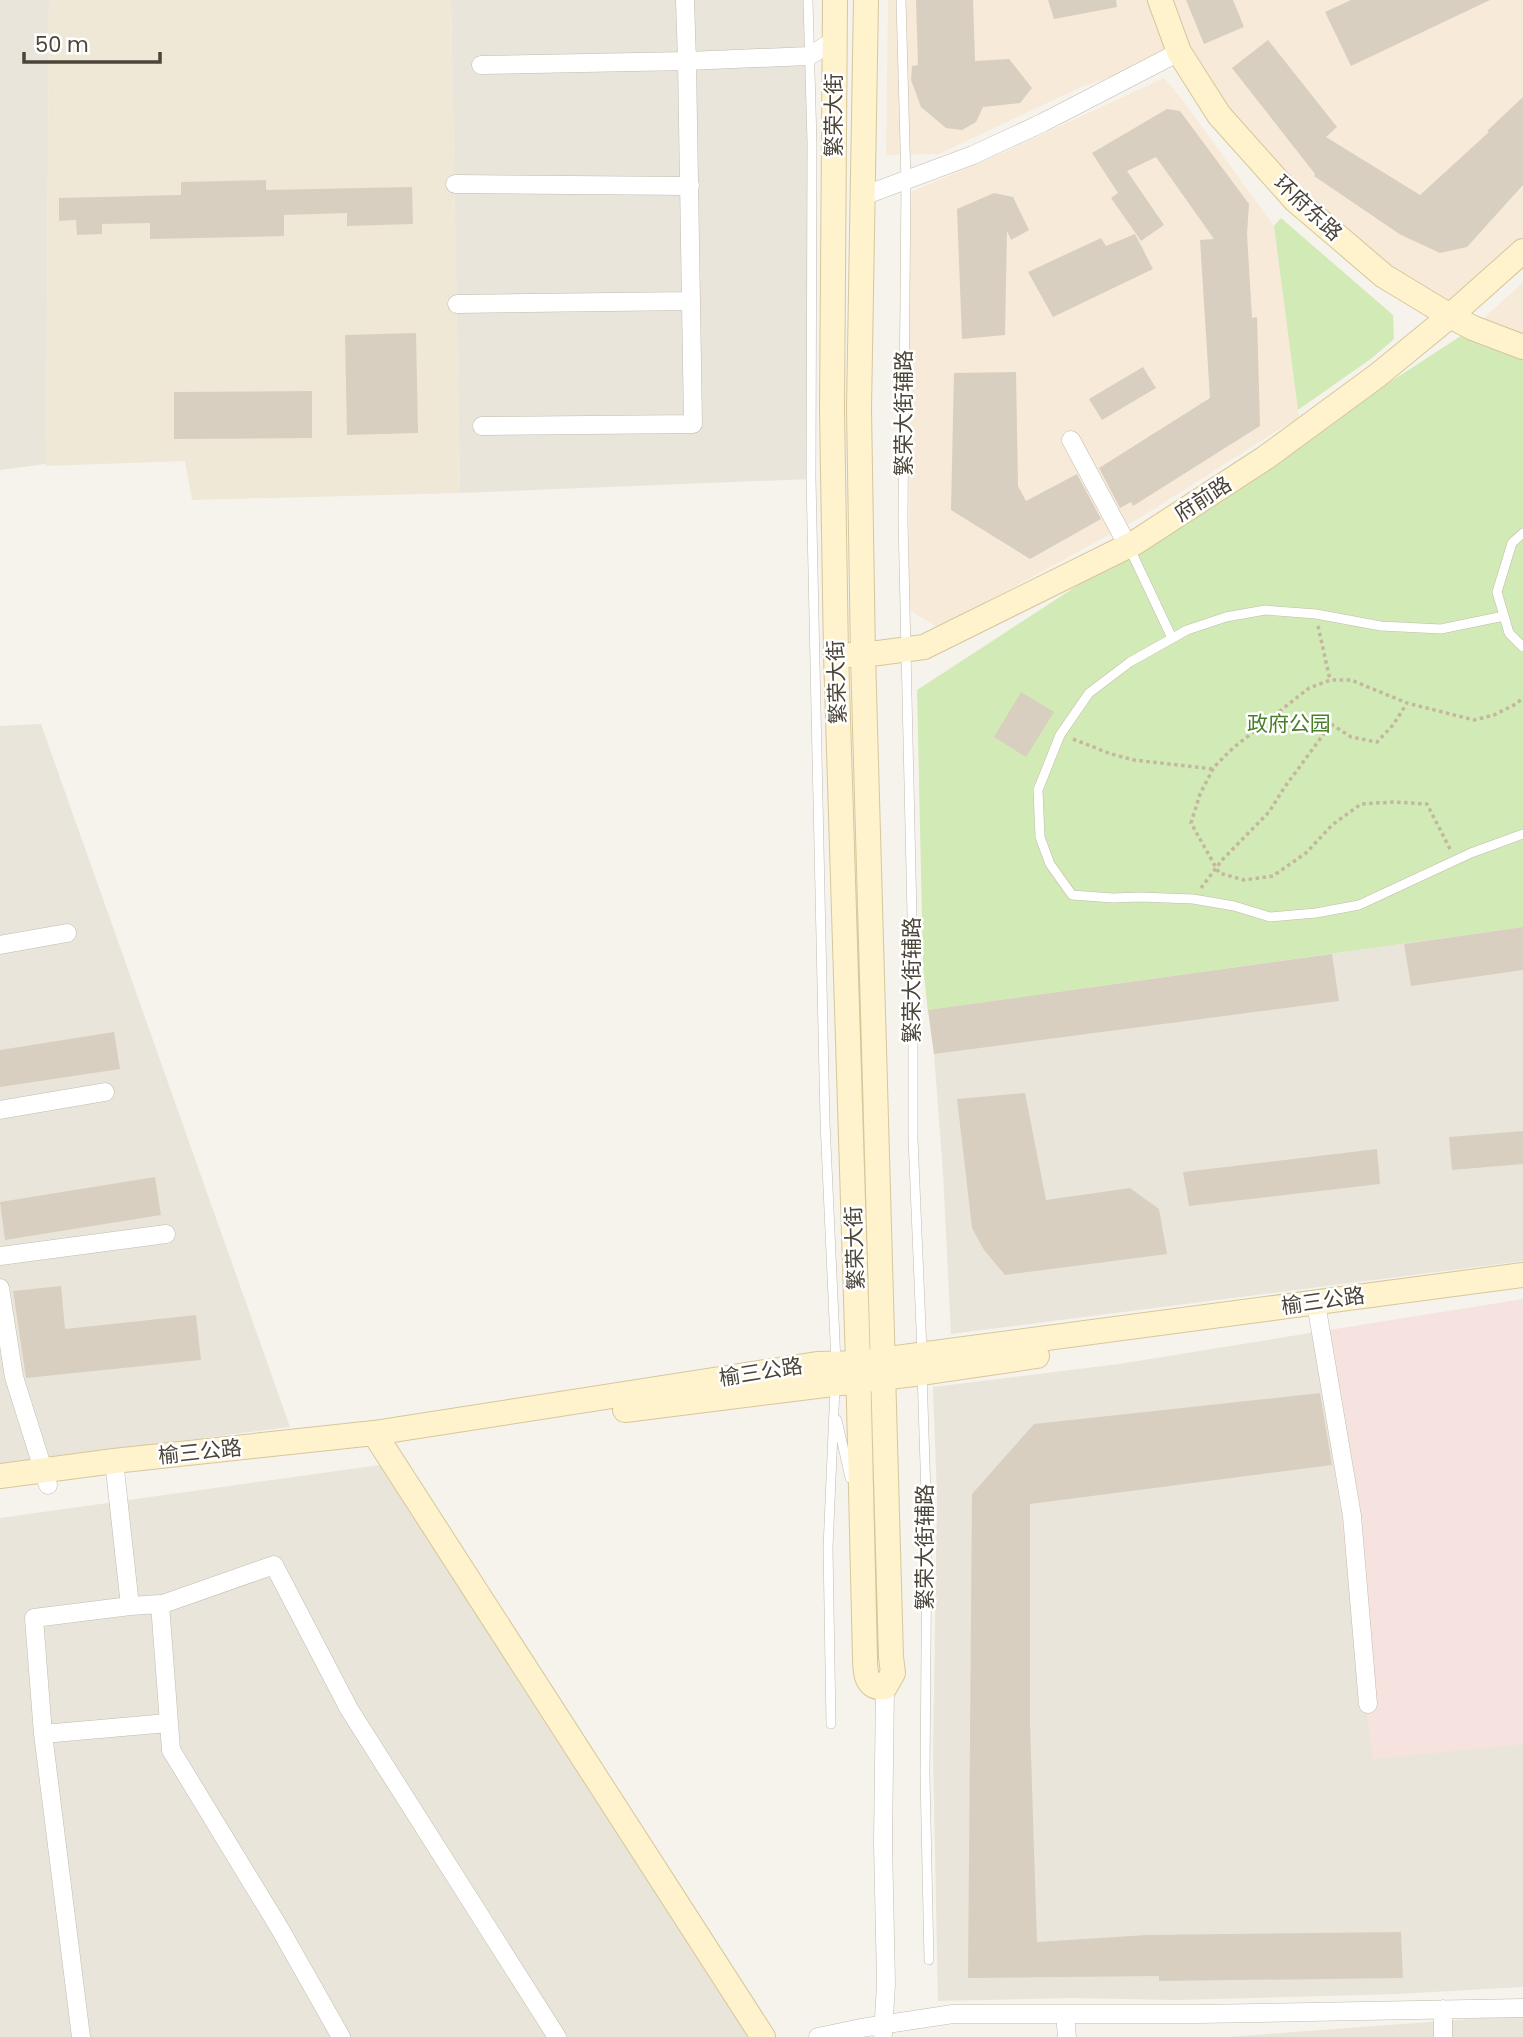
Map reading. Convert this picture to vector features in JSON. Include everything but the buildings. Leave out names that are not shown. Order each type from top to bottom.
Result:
[{"type":"main road","name":"繁荣大街","points":[[835,0],[832,410],[836,654],[859,1371]]},
{"type":"main road","name":"繁荣大街","points":[[859,1371],[863,655],[859,409],[866,0]]},
{"type":"main road","name":"环府东路","points":[[1160,0],[1180,52],[1219,115],[1295,201],[1384,276],[1473,328],[1523,346]]},
{"type":"main road","name":"府前路","points":[[836,654],[863,655],[924,647],[1128,546],[1265,458],[1378,376],[1523,251]]},
{"type":"main road","name":"榆三公路","points":[[922,1364],[1523,1275]]},
{"type":"main road","name":"榆三公路","points":[[0,1492],[46,1478],[378,1438],[537,1422],[859,1371],[1523,1288]]},
{"type":"main road","points":[[859,1371],[893,1673],[885,1687],[878,1688],[871,1684],[866,1676],[859,1371]]},
{"type":"main road","points":[[378,1438],[763,2037]]},
{"type":"main road","name":"榆三公路","points":[[0,1476],[46,1478]]},
{"type":"street","points":[[482,426],[693,424],[685,0]]},
{"type":"street","points":[[481,65],[809,56],[835,40]]},
{"type":"street","points":[[863,196],[973,155],[1180,52]]},
{"type":"street","points":[[455,184],[690,186]]},
{"type":"street","points":[[457,304],[691,301]]},
{"type":"street","points":[[1071,440],[1128,546]]},
{"type":"street","points":[[0,944],[67,933]]},
{"type":"street","points":[[0,1110],[105,1092]]},
{"type":"street","points":[[0,1256],[166,1234]]},
{"type":"street","points":[[0,1289],[13,1377],[46,1478]]},
{"type":"street","points":[[1318,1315],[1352,1516],[1367,1704]]},
{"type":"street","points":[[115,1469],[130,1606]]},
{"type":"street","points":[[81,2037],[43,1734],[34,1618],[160,1605],[274,1564],[349,1709],[558,2037]]},
{"type":"street","points":[[160,1605],[171,1751],[280,1929],[341,2037]]},
{"type":"street","points":[[884,2031],[885,1687]]},
{"type":"street","points":[[43,1734],[167,1723]]},
{"type":"street","points":[[818,2037],[884,2031],[953,2014],[1199,2014],[1523,2008]]},
{"type":"street","points":[[1443,2009],[1443,2037]]},
{"type":"street","points":[[1065,2014],[1067,2037]]},
{"type":"lane","points":[[808,0],[812,144],[811,479],[824,1094],[859,1371],[834,1408],[828,1548],[831,1724]]},
{"type":"lane","name":"繁荣大街辅路","points":[[901,0],[906,181],[903,519],[913,960],[913,1138],[927,1526],[925,1775],[929,1960]]},
{"type":"lane","points":[[1523,533],[1512,543],[1497,592],[1509,633],[1523,647]]},
{"type":"lane","points":[[1128,546],[1171,638]]},
{"type":"lane","points":[[1504,616],[1441,629],[1381,626],[1316,614],[1265,610],[1226,617],[1171,638],[1130,662],[1089,693],[1060,735],[1038,790],[1040,837],[1049,864],[1072,895],[1193,899],[1234,906],[1269,917],[1316,913],[1359,905],[1456,860],[1523,834]]},
{"type":"lane","points":[[834,1408],[862,1526]]},
{"type":"path","points":[[1316,614],[1330,680]]},
{"type":"path","points":[[1456,860],[1427,804],[1361,804],[1332,825],[1306,853],[1273,876],[1244,880],[1219,873],[1191,823],[1200,794],[1213,769],[1233,748],[1263,727],[1309,688],[1330,680],[1351,680],[1407,703],[1474,720],[1494,715],[1523,698]]},
{"type":"path","points":[[1193,899],[1216,867],[1269,812],[1331,724],[1351,737],[1377,742],[1393,725],[1407,703]]},
{"type":"path","points":[[1060,735],[1134,760],[1213,769]]},
{"type":"shaded area","points":[[0,0],[49,0],[46,464],[0,470]]},
{"type":"shaded area","points":[[49,0],[451,0],[460,493],[192,500],[185,461],[46,466]]},
{"type":"shaded area","points":[[451,0],[808,0],[811,479],[460,493]]},
{"type":"shaded area","points":[[888,0],[1523,0],[1523,252],[1450,316],[1325,227],[1179,52],[1079,88],[939,154],[886,155]]},
{"type":"shaded area","points":[[1164,78],[1274,226],[1299,417],[1138,519],[939,628],[909,610],[910,192],[1000,154]]},
{"type":"shaded area","points":[[1523,282],[1523,347],[1473,328],[1518,287]]},
{"type":"shaded area","points":[[41,724],[290,1427],[0,1464],[0,726]]},
{"type":"shaded area","points":[[1523,927],[1523,1261],[951,1334],[943,1173],[928,1010]]},
{"type":"shaded area","points":[[1523,1299],[1523,1744],[1373,1759],[1316,1332]]},
{"type":"shaded area","points":[[1316,1332],[1523,1744],[1523,1987],[1397,1994],[1177,2000],[1070,1998],[938,2001],[933,1756],[937,1499],[933,1387],[1119,1364]]},
{"type":"shaded area","points":[[394,1463],[763,2037],[0,2037],[0,1518]]},
{"type":"shaded area","points":[[1523,2015],[1523,2037],[1228,2037]]},
{"type":"green space","points":[[1281,218],[1393,315],[1394,339],[1372,358],[1298,410],[1274,226]]},
{"type":"green space","name":"政府公园","points":[[1473,328],[1523,347],[1523,927],[928,1012],[923,966],[917,690]]}]
